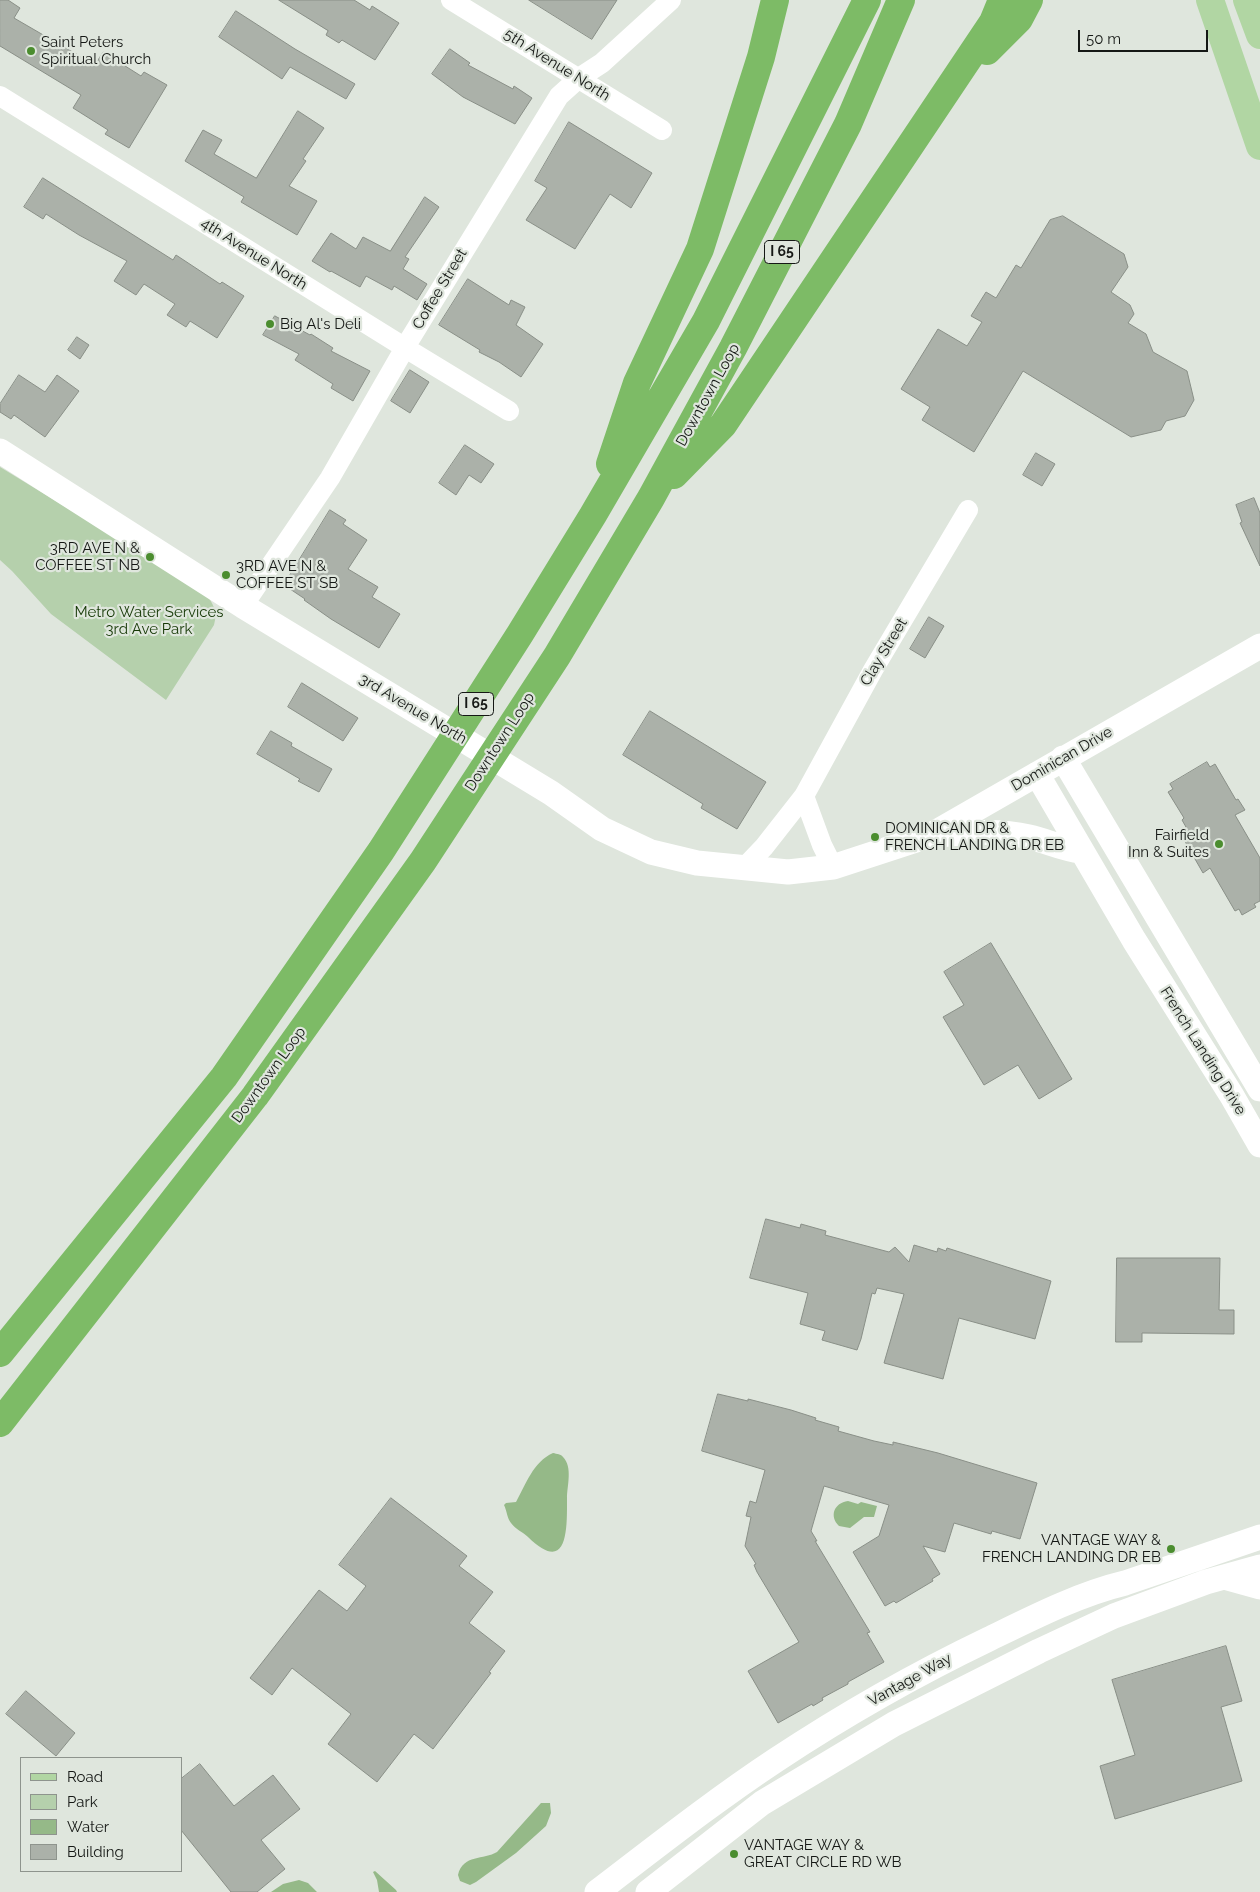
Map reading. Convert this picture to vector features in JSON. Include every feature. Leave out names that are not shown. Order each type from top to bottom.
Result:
[{"type":"highway","points":[[593,515],[637,383],[700,249],[760,57],[775,0]]},
{"type":"highway","name":"I 65","points":[[0,1353],[224,1077],[381,851],[520,634],[593,515],[706,321],[867,0]]},
{"type":"highway","name":"Downtown Loop","points":[[0,1423],[255,1096],[423,861],[557,656],[651,498],[733,348],[848,124],[901,0]]},
{"type":"highway","points":[[651,498],[723,425],[992,22],[1002,0]]},
{"type":"highway","points":[[945,93],[1019,19],[1029,0]]},
{"type":"main road","points":[[1210,0],[1260,146]]},
{"type":"main road","points":[[1247,0],[1260,35]]},
{"type":"street","name":"5th Avenue North","points":[[451,0],[662,130]]},
{"type":"street","name":"Coffee Street","points":[[243,606],[330,478],[405,348],[558,96],[579,78],[602,63],[671,0]]},
{"type":"street","name":"4th Avenue North","points":[[0,96],[509,411]]},
{"type":"street","name":"3rd Avenue North","points":[[0,451],[243,606],[551,793],[602,828],[651,852],[697,864],[788,872],[833,867],[858,860]]},
{"type":"street","name":"Clay Street","points":[[743,869],[764,848],[804,796],[872,670],[968,510]]},
{"type":"street","name":"Dominican Drive","points":[[858,860],[931,835],[1260,646]]},
{"type":"street","points":[[1063,758],[1260,1088]]},
{"type":"street","points":[[1037,774],[1139,950],[1166,932]]},
{"type":"street","points":[[804,796],[822,845],[833,867]]},
{"type":"street","points":[[931,835],[994,832],[1029,837],[1068,850],[1081,851]]},
{"type":"street","name":"French Landing Drive","points":[[1139,950],[1232,1096],[1260,1145]]},
{"type":"street","name":"Vantage Way","points":[[597,1892],[712,1804],[775,1760],[829,1726],[910,1680],[962,1652],[1050,1611],[1109,1587],[1250,1540],[1260,1528]]},
{"type":"street","name":"Vantage Way","points":[[648,1892],[762,1803],[894,1724],[1039,1651],[1106,1620],[1206,1582],[1260,1566]]},
{"type":"street","points":[[1224,1577],[1260,1587]]},
{"type":"green space","name":"Metro Water Services 3rd Ave Park","points":[[0,467],[205,592],[214,608],[214,625],[166,700],[51,614],[0,560]]},
{"type":"water","points":[[553,1453],[561,1455],[566,1461],[569,1477],[567,1522],[563,1543],[558,1550],[551,1552],[541,1548],[513,1525],[504,1505],[516,1502],[535,1468]]},
{"type":"water","points":[[848,1501],[877,1506],[874,1517],[864,1517],[850,1528],[839,1526],[834,1518],[834,1510],[839,1504]]},
{"type":"water","points":[[541,1803],[550,1803],[551,1813],[546,1826],[516,1853],[476,1882],[470,1885],[460,1881],[458,1875],[464,1864],[497,1852]]},
{"type":"water","points":[[375,1871],[397,1892],[379,1892],[377,1880],[373,1872]]},
{"type":"water","points":[[299,1880],[308,1883],[317,1892],[271,1892],[283,1884]]},
{"type":"building","points":[[0,0],[8,0],[20,8],[14,18],[95,65],[103,52],[141,76],[144,72],[167,85],[129,148],[105,134],[108,130],[73,108],[81,95],[0,46]]},
{"type":"building","points":[[279,0],[354,0],[370,10],[372,6],[399,23],[375,60],[342,40],[339,43],[326,35],[328,31]]},
{"type":"building","points":[[529,0],[617,0],[592,39]]},
{"type":"building","points":[[236,11],[295,49],[355,84],[346,99],[290,67],[282,79],[219,37]]},
{"type":"building","points":[[450,49],[470,63],[468,65],[513,89],[514,86],[532,98],[515,124],[463,97],[432,74]]},
{"type":"building","points":[[298,111],[324,128],[303,159],[306,161],[289,186],[317,201],[297,235],[241,202],[244,197],[185,161],[203,130],[222,140],[214,154],[256,178]]},
{"type":"building","points":[[569,122],[652,173],[631,208],[610,194],[575,249],[526,220],[547,188],[535,181]]},
{"type":"building","points":[[43,178],[173,260],[176,255],[220,284],[222,282],[244,296],[217,338],[190,321],[186,327],[167,315],[175,304],[144,284],[136,295],[114,281],[127,261],[79,235],[46,214],[43,219],[24,207]]},
{"type":"building","points":[[425,197],[439,207],[405,257],[409,259],[403,269],[427,284],[417,300],[394,286],[392,290],[366,276],[360,287],[312,261],[331,233],[356,249],[363,237],[390,251]]},
{"type":"building","points":[[1063,216],[1124,254],[1128,267],[1111,292],[1130,305],[1134,314],[1128,323],[1146,334],[1153,352],[1187,371],[1194,400],[1185,416],[1166,421],[1161,430],[1131,437],[1023,371],[974,452],[922,420],[930,407],[901,389],[938,329],[967,346],[982,322],[971,316],[986,292],[996,298],[1016,265],[1021,268],[1050,220]]},
{"type":"building","points":[[468,279],[509,305],[511,300],[525,307],[516,325],[543,344],[521,377],[439,325]]},
{"type":"building","points":[[275,316],[311,334],[333,348],[331,351],[370,371],[353,401],[331,388],[333,384],[295,360],[299,354],[263,335]]},
{"type":"building","points":[[77,337],[89,345],[80,359],[68,350]]},
{"type":"building","points":[[410,370],[429,382],[410,413],[391,401]]},
{"type":"building","points":[[19,375],[45,392],[57,375],[79,391],[45,437],[14,415],[11,419],[0,412],[0,404]]},
{"type":"building","points":[[465,445],[494,464],[481,483],[469,475],[456,495],[439,483]]},
{"type":"building","points":[[1036,453],[1055,464],[1042,486],[1023,475]]},
{"type":"building","points":[[1254,498],[1260,513],[1260,566],[1240,523],[1242,522],[1236,505]]},
{"type":"building","points":[[330,510],[346,520],[343,524],[367,540],[348,569],[378,587],[372,597],[400,614],[379,648],[331,619],[284,585]]},
{"type":"building","points":[[929,617],[944,626],[925,658],[910,649]]},
{"type":"building","points":[[302,683],[358,718],[343,741],[288,707]]},
{"type":"building","points":[[650,711],[766,782],[737,829],[701,808],[703,804],[623,755]]},
{"type":"building","points":[[271,731],[292,743],[291,746],[332,769],[319,792],[298,781],[300,779],[257,754]]},
{"type":"building","name":"Fairfield Inn & Suites","points":[[1207,762],[1210,767],[1215,764],[1236,800],[1238,799],[1245,810],[1235,815],[1260,858],[1260,901],[1254,904],[1256,907],[1242,915],[1239,909],[1235,911],[1210,868],[1203,873],[1179,831],[1186,827],[1182,820],[1184,818],[1168,792],[1173,789],[1170,784]]},
{"type":"building","points":[[991,943],[1072,1079],[1039,1099],[1018,1065],[984,1085],[943,1017],[964,1005],[944,972]]},
{"type":"building","points":[[766,1219],[800,1228],[801,1224],[826,1231],[825,1235],[889,1252],[895,1247],[909,1262],[914,1245],[937,1252],[938,1248],[946,1251],[947,1248],[1051,1281],[1035,1339],[959,1318],[943,1379],[884,1363],[904,1294],[877,1288],[875,1294],[872,1293],[857,1350],[822,1340],[825,1331],[800,1324],[808,1293],[750,1278]]},
{"type":"building","points":[[1117,1258],[1220,1258],[1219,1310],[1234,1310],[1234,1334],[1142,1333],[1142,1342],[1116,1342]]},
{"type":"building","points":[[718,1394],[748,1401],[748,1399],[791,1410],[839,1427],[838,1431],[874,1441],[893,1445],[893,1442],[938,1453],[1037,1483],[1020,1539],[992,1531],[991,1534],[954,1523],[945,1552],[923,1546],[940,1574],[932,1579],[933,1581],[896,1603],[894,1601],[885,1606],[853,1552],[879,1536],[889,1505],[824,1486],[811,1531],[817,1541],[815,1541],[870,1632],[867,1633],[884,1662],[822,1698],[823,1700],[813,1706],[812,1704],[778,1723],[748,1671],[799,1642],[757,1572],[754,1565],[756,1564],[745,1546],[751,1517],[746,1516],[750,1501],[756,1503],[765,1470],[702,1451]]},
{"type":"building","points":[[391,1498],[467,1556],[459,1566],[493,1592],[469,1623],[505,1651],[489,1672],[491,1673],[433,1749],[414,1734],[377,1782],[328,1744],[351,1714],[292,1668],[272,1695],[250,1678],[319,1590],[347,1611],[366,1586],[339,1565]]},
{"type":"building","points":[[1226,1646],[1242,1701],[1221,1707],[1242,1781],[1115,1819],[1100,1766],[1135,1755],[1112,1680]]},
{"type":"building","points":[[26,1691],[75,1733],[56,1756],[6,1714]]},
{"type":"building","points":[[200,1764],[234,1806],[273,1775],[300,1809],[261,1840],[285,1869],[257,1892],[231,1892],[182,1831],[182,1778]]},
{"type":"place","name":"Saint Peters Spiritual Church","points":[[31,51]]},
{"type":"place","name":"Big Al's Deli","points":[[270,324]]},
{"type":"place","name":"3RD AVE N & COFFEE ST NB","points":[[150,557]]},
{"type":"place","name":"3RD AVE N & COFFEE ST SB","points":[[226,575]]},
{"type":"place","name":"DOMINICAN DR & FRENCH LANDING DR EB","points":[[875,837]]},
{"type":"place","name":"Fairfield Inn & Suites","points":[[1219,844]]},
{"type":"place","name":"VANTAGE WAY & FRENCH LANDING DR EB","points":[[1171,1549]]},
{"type":"place","name":"VANTAGE WAY & GREAT CIRCLE RD WB","points":[[734,1854]]}]
